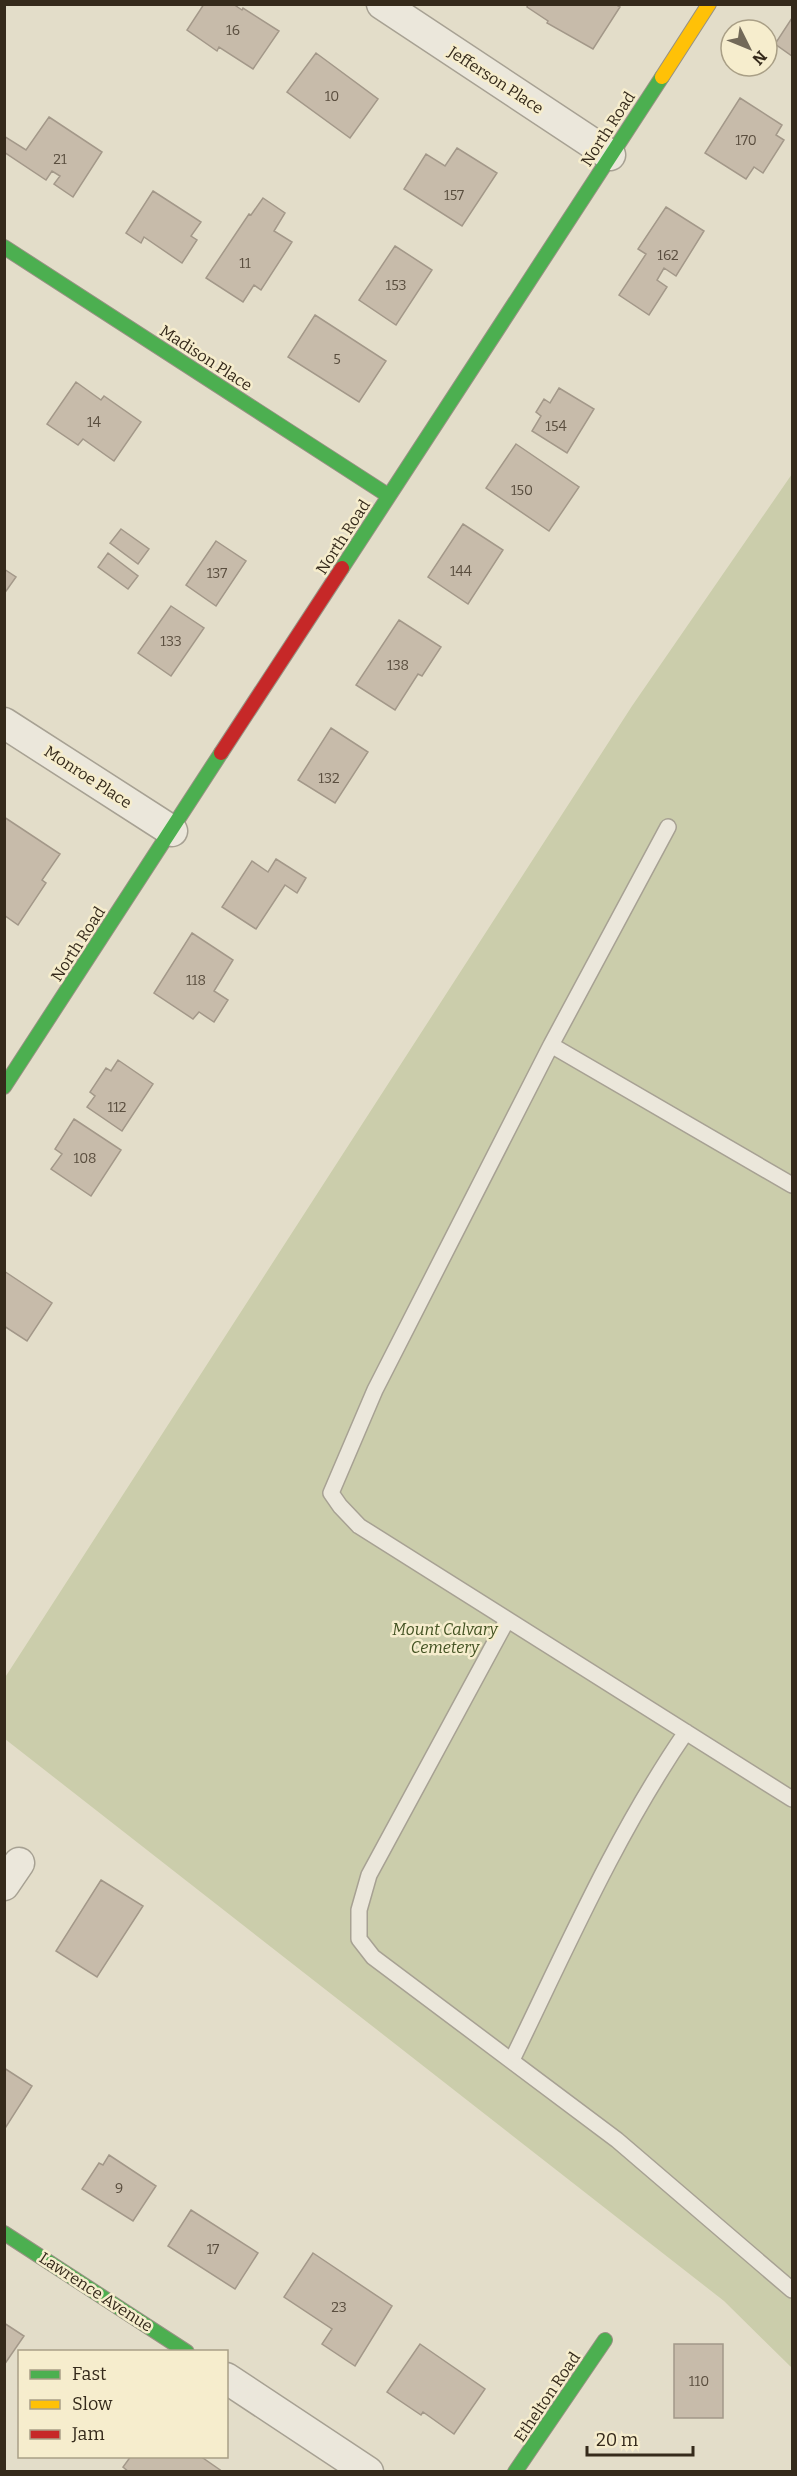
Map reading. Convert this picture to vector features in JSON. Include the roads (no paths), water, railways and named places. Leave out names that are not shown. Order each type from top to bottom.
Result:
[{"type":"street","name":"Jefferson Place","points":[[382,4],[610,155]]},
{"type":"street","name":"North Road","points":[[4,1088],[709,4]]},
{"type":"street","name":"Madison Place","points":[[4,247],[389,496]]},
{"type":"street","name":"Monroe Place","points":[[4,723],[172,831]]},
{"type":"street","name":"Lawrence Avenue","points":[[4,2233],[184,2350]]},
{"type":"street","name":"Ethelton Road","points":[[515,2472],[605,2340]]},
{"type":"street","points":[[228,2379],[368,2472]]},
{"type":"lane","points":[[668,827],[551,1045],[375,1390],[332,1493],[340,1506],[359,1526],[792,1799]]},
{"type":"lane","points":[[551,1045],[792,1185]]},
{"type":"lane","points":[[507,1620],[369,1875],[359,1910],[359,1939],[373,1957],[617,2140],[792,2290]]},
{"type":"lane","points":[[512,2060],[583,1914],[654,1777],[686,1732]]},
{"type":"park label","name":"Mount Calvary Cemetery","points":[[445,1638]]}]
